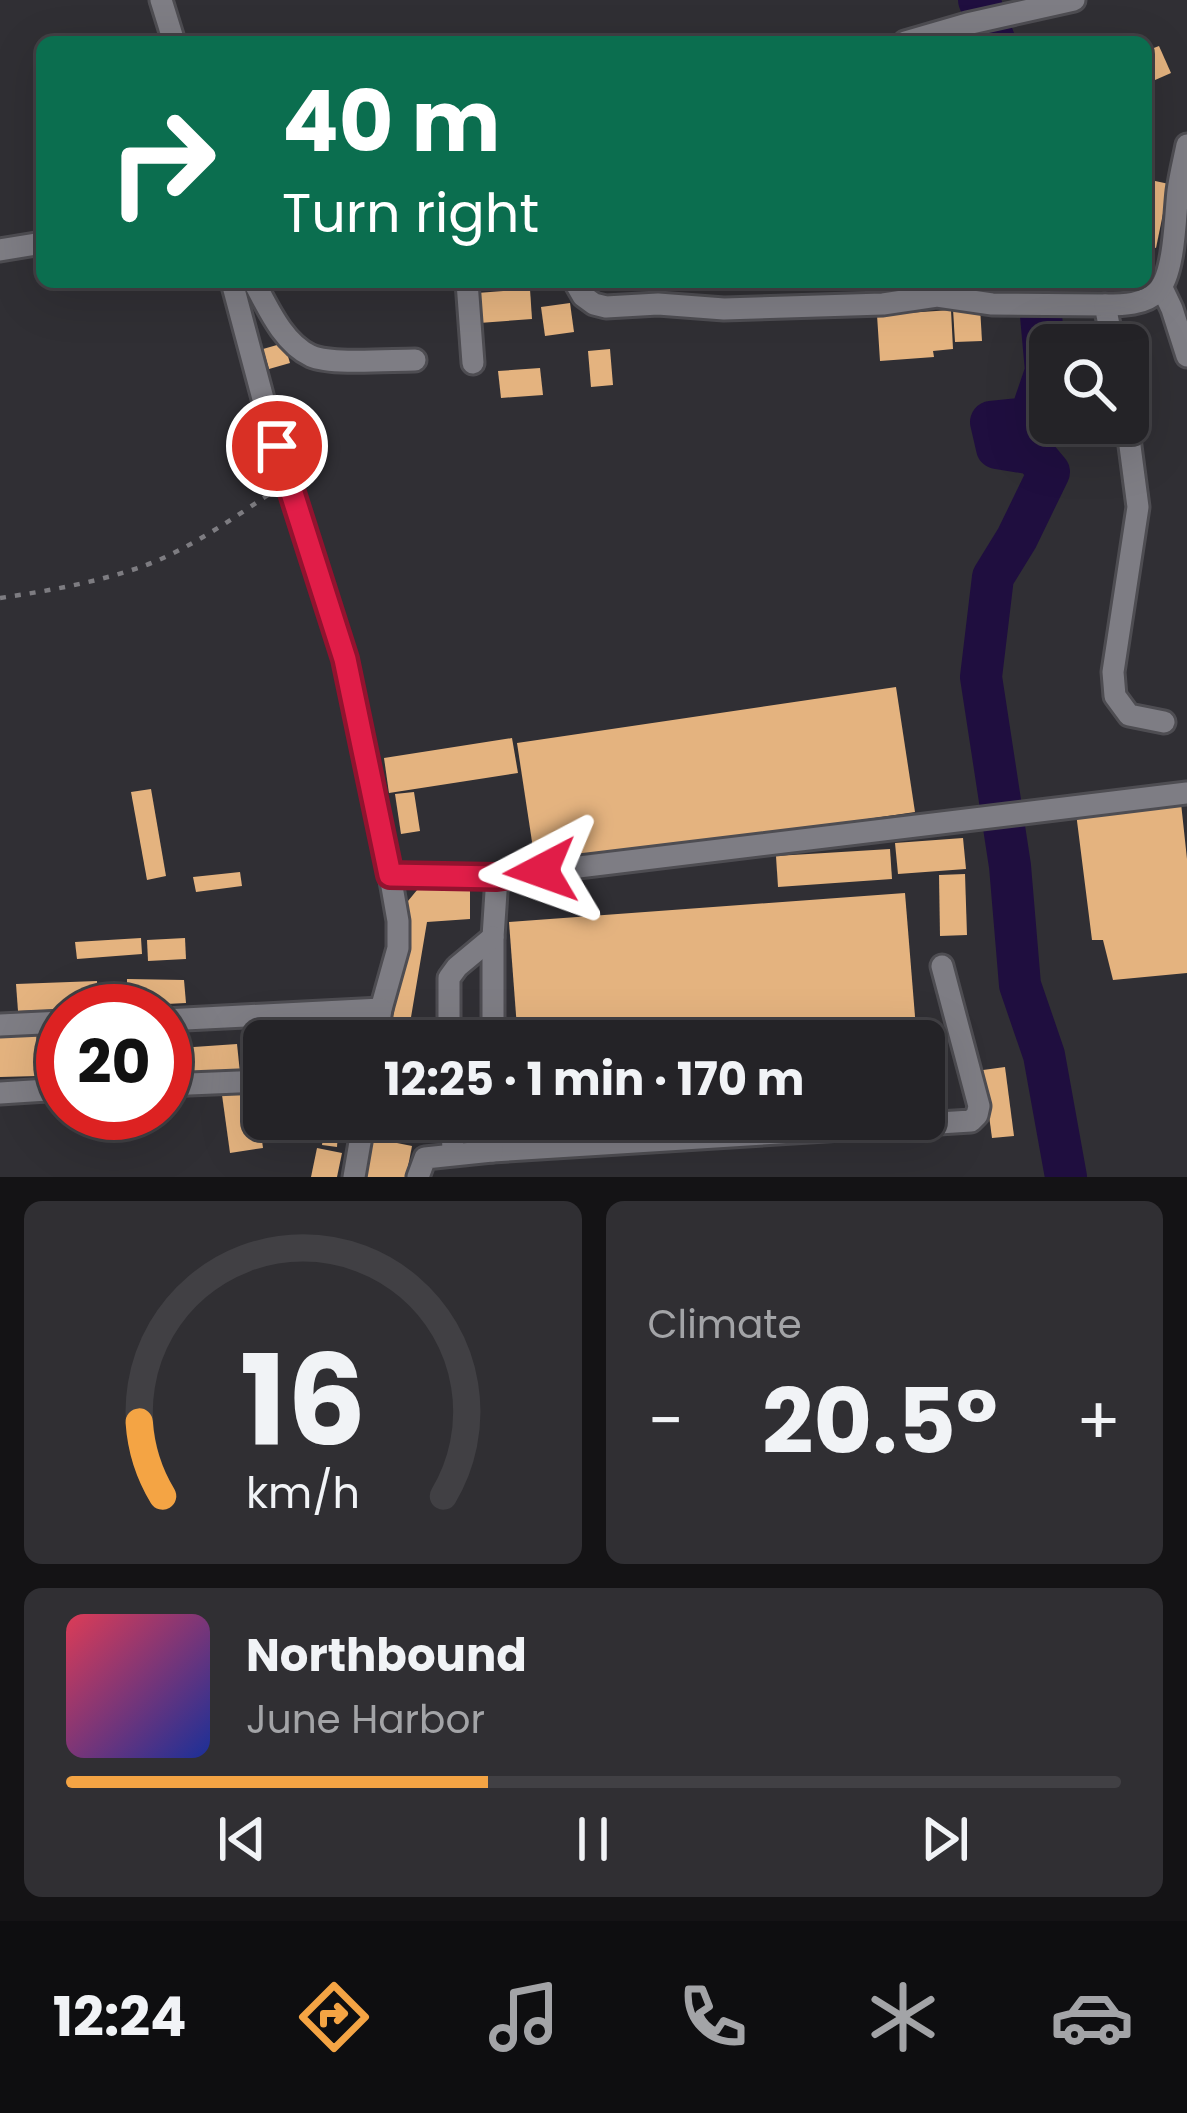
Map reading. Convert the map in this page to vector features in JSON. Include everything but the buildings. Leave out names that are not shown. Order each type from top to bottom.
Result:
[{"type":"street","points":[[161,0],[172,36]]},
{"type":"street","points":[[926,36],[1074,0]]},
{"type":"street","points":[[578,288],[594,304],[606,307],[654,293],[724,309],[883,304],[936,289],[992,304],[1128,304],[1162,289],[1187,145]]},
{"type":"street","points":[[0,250],[36,244]]},
{"type":"street","points":[[234,288],[266,410],[345,659],[390,875],[398,948],[379,1020]]},
{"type":"street","points":[[257,288],[278,326],[306,354],[329,360],[415,360]]},
{"type":"street","points":[[467,288],[473,362]]},
{"type":"street","points":[[1162,289],[1187,356]]},
{"type":"street","points":[[1105,305],[1109,324]]},
{"type":"street","points":[[1130,444],[1138,507],[1113,672],[1115,696],[1129,715],[1164,722]]},
{"type":"street","points":[[390,875],[497,877],[1187,793]]},
{"type":"street","points":[[493,1020],[497,877]]},
{"type":"street","points":[[449,1020],[449,978],[493,937]]},
{"type":"street","points":[[418,1177],[425,1158],[453,1154],[971,1121],[979,1106],[942,966]]},
{"type":"street","points":[[192,1019],[381,1009]]},
{"type":"street","points":[[0,1025],[36,1023]]},
{"type":"street","points":[[192,1083],[243,1082]]},
{"type":"street","points":[[0,1093],[36,1091]]},
{"type":"street","points":[[354,1177],[360,1140]]},
{"type":"street","points":[[453,1140],[453,1154]]},
{"type":"street","points":[[493,1140],[493,1151]]},
{"type":"path","points":[[0,598],[73,586],[142,567],[222,526],[288,481]]},
{"type":"waterway","points":[[979,0],[993,36]]},
{"type":"waterway","points":[[1039,288],[1046,371],[1030,418],[991,422],[997,448],[1034,454],[1049,472],[993,577],[981,677],[1010,866],[1020,985],[1044,1055],[1066,1177]]},
{"type":"route","points":[[277,446],[345,659],[390,875],[497,877],[541,871]]}]
